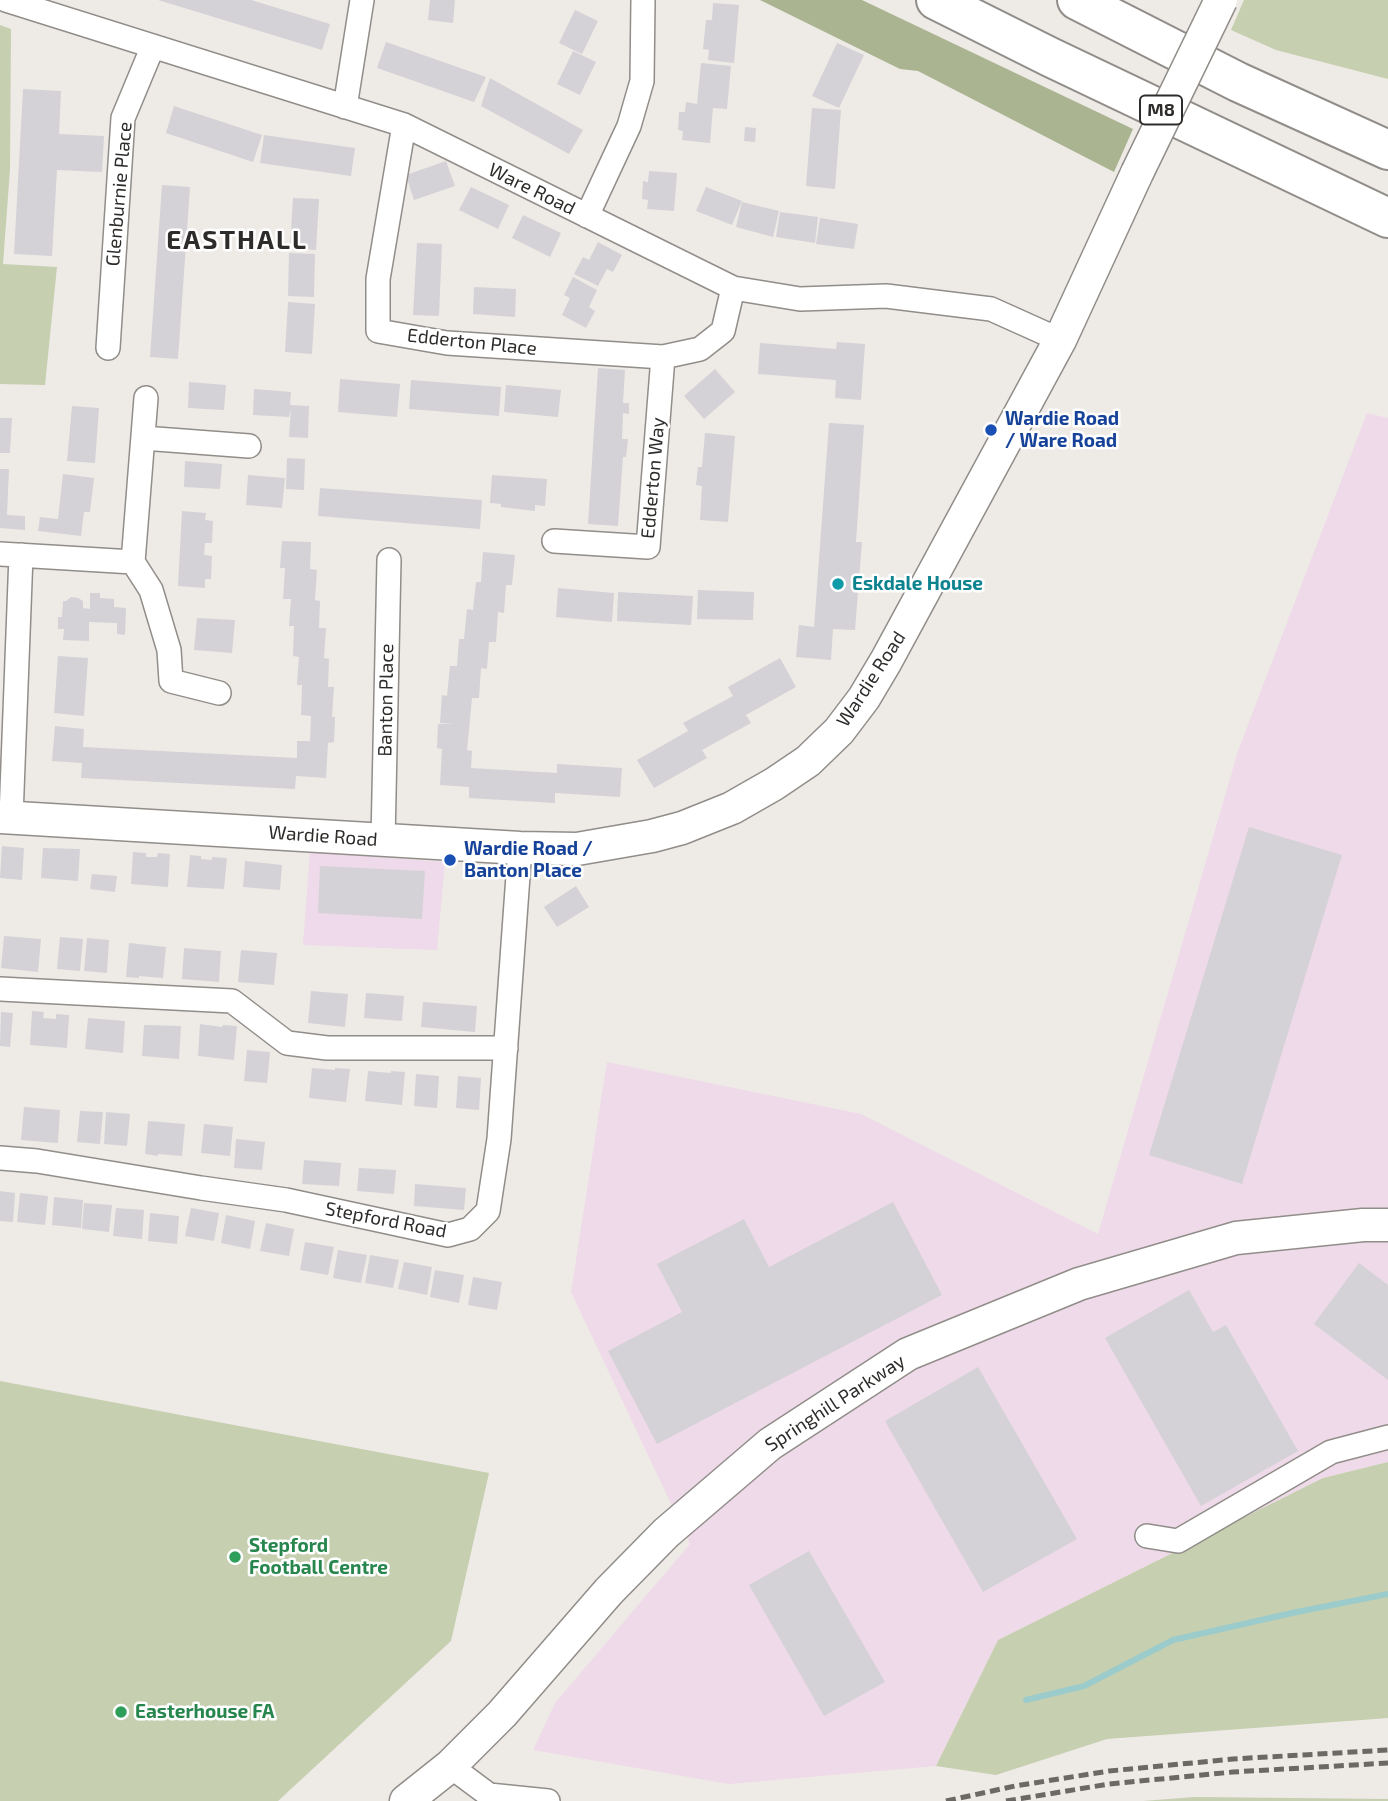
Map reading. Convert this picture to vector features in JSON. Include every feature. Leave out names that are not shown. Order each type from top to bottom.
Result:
[{"type":"highway","name":"M8","points":[[936,0],[1049,57],[1388,218]]},
{"type":"highway","points":[[1077,0],[1238,82],[1388,150]]},
{"type":"street","name":"Ware Road","points":[[6,0],[63,8],[153,46],[404,125],[733,288],[800,299],[886,296],[991,309],[1060,340]]},
{"type":"street","points":[[345,107],[362,0]]},
{"type":"street","points":[[587,216],[629,125],[642,80],[643,0]]},
{"type":"street","name":"Wardie Road","points":[[6,817],[520,848],[577,849],[682,828],[732,808],[774,784],[808,761],[839,731],[864,698],[886,661],[1060,340],[1221,0]]},
{"type":"street","name":"Glenburnie Place","points":[[108,348],[123,118],[153,46]]},
{"type":"street","name":"Edderton Place","points":[[404,125],[378,279],[378,331],[447,343],[663,357],[700,349],[723,331],[733,288]]},
{"type":"street","name":"Edderton Way","points":[[554,541],[648,547],[663,357]]},
{"type":"street","points":[[146,398],[133,562],[151,590],[169,650],[171,681],[219,693]]},
{"type":"street","points":[[143,438],[249,446]]},
{"type":"street","points":[[6,817],[10,555],[133,562]]},
{"type":"street","name":"Banton Place","points":[[383,840],[389,560]]},
{"type":"street","name":"Stepford Road","points":[[0,1158],[37,1161],[286,1200],[448,1235],[470,1229],[488,1211],[499,1139],[520,848]]},
{"type":"street","points":[[0,989],[232,1001],[287,1043],[327,1048],[506,1048]]},
{"type":"street","name":"Springhill Parkway","points":[[406,1801],[450,1766],[502,1714],[609,1591],[666,1533],[770,1444],[908,1354],[1079,1284],[1236,1238],[1363,1225],[1388,1225]]},
{"type":"street","points":[[1147,1536],[1178,1541],[1331,1452],[1388,1437]]},
{"type":"street","points":[[450,1766],[489,1795],[548,1801]]},
{"type":"shaded area","points":[[1367,413],[1388,418],[1388,1462],[1323,1478],[998,1640],[936,1766],[729,1784],[533,1750],[555,1703],[690,1544],[571,1292],[607,1062],[861,1114],[1098,1234],[1238,751]]},
{"type":"shaded area","points":[[310,852],[445,862],[437,950],[303,945]]},
{"type":"green space","points":[[760,0],[862,0],[1133,129],[1114,172],[918,71],[900,69]]},
{"type":"green space","points":[[1244,0],[1388,0],[1388,79],[1276,50],[1231,30]]},
{"type":"green space","points":[[0,25],[11,29],[10,169],[3,264],[57,267],[45,385],[0,384]]},
{"type":"green space","name":"Stepford Football Centre","points":[[0,1381],[489,1473],[451,1641],[278,1801],[0,1801]]},
{"type":"green space","points":[[1388,1462],[1388,1718],[1107,1739],[996,1775],[936,1766],[998,1640],[1323,1478]]},
{"type":"green space","points":[[1195,1797],[1388,1799],[1388,1801],[1143,1801]]},
{"type":"building","points":[[158,0],[251,0],[330,24],[322,50]]},
{"type":"building","points":[[430,0],[455,0],[453,23],[428,20]]},
{"type":"building","points":[[713,3],[739,5],[734,63],[708,60],[709,50],[703,49],[706,20],[712,20]]},
{"type":"building","points":[[575,10],[598,21],[582,54],[559,43]]},
{"type":"building","points":[[386,42],[486,77],[474,102],[377,68]]},
{"type":"building","points":[[837,43],[864,55],[839,108],[812,96]]},
{"type":"building","points":[[573,51],[596,62],[580,95],[557,84]]},
{"type":"building","points":[[701,63],[731,66],[727,109],[713,108],[710,143],[682,140],[683,131],[678,130],[679,112],[685,112],[686,102],[697,104]]},
{"type":"building","points":[[490,78],[583,130],[569,154],[481,106]]},
{"type":"building","points":[[23,89],[61,91],[59,134],[104,136],[102,172],[57,170],[52,256],[14,254]]},
{"type":"building","points":[[174,106],[262,135],[253,162],[166,133]]},
{"type":"building","points":[[812,108],[841,110],[835,189],[806,186]]},
{"type":"building","points":[[745,127],[756,128],[755,142],[744,141]]},
{"type":"building","points":[[264,135],[355,148],[351,176],[260,163]]},
{"type":"building","points":[[446,161],[455,186],[414,200],[406,175]]},
{"type":"building","points":[[649,171],[677,173],[674,211],[647,209],[648,200],[642,199],[643,181],[648,182]]},
{"type":"building","points":[[162,185],[190,187],[178,359],[150,357]]},
{"type":"building","points":[[471,187],[509,205],[498,229],[459,210]]},
{"type":"building","points":[[706,187],[742,201],[732,225],[696,211]]},
{"type":"building","points":[[293,198],[319,199],[316,250],[290,248]]},
{"type":"building","points":[[742,202],[779,211],[773,237],[736,227]]},
{"type":"building","points":[[780,212],[818,217],[815,243],[776,237]]},
{"type":"building","points":[[523,215],[561,233],[550,257],[512,238]]},
{"type":"building","points":[[820,218],[858,224],[854,249],[816,244]]},
{"type":"building","points":[[598,242],[622,255],[613,272],[607,269],[598,286],[574,274],[583,257],[589,260]]},
{"type":"building","points":[[417,243],[442,244],[439,316],[413,315]]},
{"type":"building","points":[[289,253],[315,254],[314,297],[288,296]]},
{"type":"building","points":[[573,277],[597,290],[589,307],[595,311],[586,328],[562,315],[570,298],[564,295]]},
{"type":"building","points":[[474,287],[516,289],[515,317],[473,314]]},
{"type":"building","points":[[288,302],[315,304],[312,354],[285,352]]},
{"type":"building","points":[[837,342],[865,344],[861,400],[835,398],[836,380],[758,374],[760,343],[836,349]]},
{"type":"building","points":[[598,368],[625,370],[623,403],[629,403],[629,414],[623,413],[622,439],[628,439],[626,457],[623,457],[618,526],[588,524]]},
{"type":"building","points":[[715,369],[735,392],[704,419],[684,396]]},
{"type":"building","points":[[340,379],[400,384],[397,417],[338,412]]},
{"type":"building","points":[[411,380],[501,387],[499,416],[409,409]]},
{"type":"building","points":[[189,382],[226,385],[224,410],[188,408]]},
{"type":"building","points":[[506,385],[561,390],[558,417],[504,412]]},
{"type":"building","points":[[254,389],[291,392],[290,405],[309,406],[308,438],[289,437],[291,409],[289,417],[253,415]]},
{"type":"building","points":[[72,406],[99,408],[95,463],[67,461]]},
{"type":"building","points":[[0,418],[12,418],[10,453],[0,453]]},
{"type":"building","points":[[829,423],[864,425],[856,542],[862,542],[855,630],[833,629],[831,660],[796,657],[799,625],[814,627]]},
{"type":"building","points":[[705,433],[735,436],[728,522],[700,520],[702,486],[696,485],[698,467],[702,467]]},
{"type":"building","points":[[287,458],[305,459],[304,490],[286,489]]},
{"type":"building","points":[[185,461],[222,464],[220,489],[184,487]]},
{"type":"building","points":[[0,469],[9,469],[7,515],[25,516],[25,530],[0,528]]},
{"type":"building","points":[[63,474],[94,478],[90,512],[84,512],[81,536],[38,531],[40,517],[58,519]]},
{"type":"building","points":[[248,475],[285,478],[282,508],[246,505]]},
{"type":"building","points":[[492,475],[547,479],[545,506],[535,505],[535,511],[490,503]]},
{"type":"building","points":[[320,488],[482,500],[480,529],[318,516]]},
{"type":"building","points":[[182,511],[206,513],[205,520],[213,521],[212,543],[205,543],[204,555],[212,556],[211,579],[205,579],[205,588],[178,586]]},
{"type":"building","points":[[282,541],[311,542],[310,569],[317,570],[315,600],[320,601],[319,628],[326,628],[324,658],[329,659],[328,687],[334,687],[334,742],[328,743],[326,778],[296,776],[295,789],[81,778],[82,763],[52,761],[55,726],[84,729],[83,747],[297,758],[297,741],[310,741],[311,716],[301,715],[302,685],[297,685],[299,657],[293,656],[294,626],[289,626],[291,599],[283,599],[285,568],[280,568]]},
{"type":"building","points":[[483,552],[515,555],[512,585],[506,585],[504,613],[498,612],[496,642],[489,642],[487,669],[481,668],[479,698],[472,698],[467,750],[472,751],[471,768],[557,773],[557,764],[622,768],[620,797],[555,793],[555,803],[469,798],[469,787],[440,785],[442,749],[437,748],[438,724],[455,724],[440,723],[442,695],[447,696],[450,666],[457,666],[459,639],[464,639],[467,609],[473,610],[476,582],[481,582]]},
{"type":"building","points":[[558,588],[614,593],[612,622],[556,617]]},
{"type":"building","points":[[698,590],[754,592],[753,620],[697,619]]},
{"type":"building","points":[[618,592],[693,596],[691,625],[617,621]]},
{"type":"building","points":[[90,593],[100,593],[100,598],[114,599],[114,607],[126,608],[125,635],[117,634],[117,623],[89,622],[89,641],[63,640],[64,629],[58,629],[58,617],[62,617],[63,601],[71,597],[78,598],[83,601],[83,608],[90,609]]},
{"type":"building","points":[[197,618],[235,620],[232,653],[194,650]]},
{"type":"building","points":[[58,656],[88,658],[84,716],[54,713]]},
{"type":"building","points":[[780,658],[796,687],[746,715],[751,723],[702,750],[707,758],[654,788],[637,760],[688,731],[683,723],[733,696],[728,687]]},
{"type":"building","points":[[1249,827],[1342,855],[1242,1184],[1149,1155]]},
{"type":"building","points":[[2,846],[24,848],[22,880],[0,878]]},
{"type":"building","points":[[43,848],[80,849],[78,881],[41,878]]},
{"type":"building","points":[[133,852],[146,853],[146,857],[157,857],[158,853],[170,854],[168,887],[131,884]]},
{"type":"building","points":[[190,855],[212,860],[212,857],[227,858],[224,889],[187,887]]},
{"type":"building","points":[[245,861],[282,865],[280,890],[243,887]]},
{"type":"building","points":[[320,866],[425,871],[422,919],[318,913]]},
{"type":"building","points":[[92,874],[117,876],[115,892],[90,889]]},
{"type":"building","points":[[576,886],[589,907],[557,927],[544,907]]},
{"type":"building","points":[[4,936],[41,939],[38,972],[1,968]]},
{"type":"building","points":[[60,937],[83,939],[80,971],[57,969]]},
{"type":"building","points":[[87,938],[109,940],[107,973],[84,971]]},
{"type":"building","points":[[129,943],[166,947],[163,978],[126,977]]},
{"type":"building","points":[[184,948],[221,951],[219,982],[182,979]]},
{"type":"building","points":[[241,950],[277,953],[274,985],[238,982]]},
{"type":"building","points":[[311,991],[348,994],[345,1027],[308,1023]]},
{"type":"building","points":[[366,993],[404,996],[402,1021],[364,1018]]},
{"type":"building","points":[[423,1002],[477,1006],[475,1032],[421,1027]]},
{"type":"building","points":[[32,1011],[44,1012],[43,1018],[56,1019],[56,1014],[69,1015],[67,1048],[30,1045]]},
{"type":"building","points":[[1,1012],[13,1013],[10,1047],[0,1046]]},
{"type":"building","points":[[88,1018],[125,1021],[123,1053],[85,1049]]},
{"type":"building","points":[[200,1024],[237,1026],[234,1060],[198,1056]]},
{"type":"building","points":[[144,1025],[181,1026],[179,1059],[142,1056]]},
{"type":"building","points":[[247,1050],[270,1052],[267,1083],[244,1081]]},
{"type":"building","points":[[312,1068],[350,1069],[346,1102],[309,1098]]},
{"type":"building","points":[[368,1071],[405,1072],[402,1105],[365,1101]]},
{"type":"building","points":[[416,1074],[439,1076],[437,1108],[414,1106]]},
{"type":"building","points":[[458,1076],[481,1078],[479,1110],[456,1108]]},
{"type":"building","points":[[24,1107],[60,1110],[58,1143],[21,1140]]},
{"type":"building","points":[[80,1111],[103,1112],[100,1144],[77,1142]]},
{"type":"building","points":[[106,1112],[130,1114],[127,1146],[104,1144]]},
{"type":"building","points":[[148,1121],[185,1124],[182,1156],[145,1154]]},
{"type":"building","points":[[204,1124],[233,1127],[230,1156],[201,1153]]},
{"type":"building","points":[[236,1139],[265,1142],[262,1170],[234,1168]]},
{"type":"building","points":[[304,1160],[341,1163],[339,1186],[302,1184]]},
{"type":"building","points":[[359,1168],[396,1170],[394,1194],[357,1191]]},
{"type":"building","points":[[415,1184],[466,1188],[464,1210],[414,1206]]},
{"type":"building","points":[[0,1191],[15,1193],[13,1222],[0,1221]]},
{"type":"building","points":[[20,1193],[48,1196],[45,1225],[17,1222]]},
{"type":"building","points":[[54,1197],[83,1200],[81,1228],[52,1225]]},
{"type":"building","points":[[893,1202],[942,1295],[657,1444],[608,1351],[682,1312],[657,1264],[744,1219],[769,1267]]},
{"type":"building","points":[[84,1203],[112,1205],[109,1232],[82,1229]]},
{"type":"building","points":[[116,1208],[144,1210],[142,1239],[113,1236]]},
{"type":"building","points":[[191,1208],[219,1213],[214,1241],[185,1236]]},
{"type":"building","points":[[150,1213],[179,1216],[177,1244],[148,1241]]},
{"type":"building","points":[[226,1215],[255,1221],[250,1249],[221,1243]]},
{"type":"building","points":[[266,1223],[294,1229],[289,1256],[260,1251]]},
{"type":"building","points":[[305,1242],[334,1247],[328,1275],[300,1270]]},
{"type":"building","points":[[338,1250],[367,1255],[361,1283],[333,1278]]},
{"type":"building","points":[[370,1255],[399,1260],[393,1288],[365,1283]]},
{"type":"building","points":[[404,1262],[432,1267],[427,1295],[398,1289]]},
{"type":"building","points":[[1359,1263],[1388,1285],[1388,1380],[1314,1324]]},
{"type":"building","points":[[435,1270],[464,1275],[459,1303],[430,1297]]},
{"type":"building","points":[[473,1277],[502,1282],[497,1310],[468,1305]]},
{"type":"building","points":[[1189,1290],[1213,1332],[1226,1325],[1298,1451],[1201,1506],[1105,1338]]},
{"type":"building","points":[[978,1367],[1077,1539],[983,1592],[885,1421]]},
{"type":"building","points":[[809,1551],[885,1682],[824,1716],[749,1585]]},
{"type":"waterway","points":[[1026,1700],[1084,1686],[1173,1640],[1388,1594]]},
{"type":"railway","points":[[946,1801],[1015,1786],[1109,1771],[1233,1759],[1388,1750]]},
{"type":"railway","points":[[1006,1801],[1109,1784],[1233,1772],[1388,1763]]},
{"type":"place","name":"Wardie Road / Ware Road","points":[[991,430]]},
{"type":"place","name":"Eskdale House","points":[[838,584]]},
{"type":"place","name":"Wardie Road / Banton Place","points":[[450,860]]},
{"type":"place","name":"Stepford Football Centre","points":[[235,1557]]},
{"type":"place","name":"Easterhouse FA","points":[[121,1712]]},
{"type":"district","name":"EASTHALL","points":[[237,240]]}]
